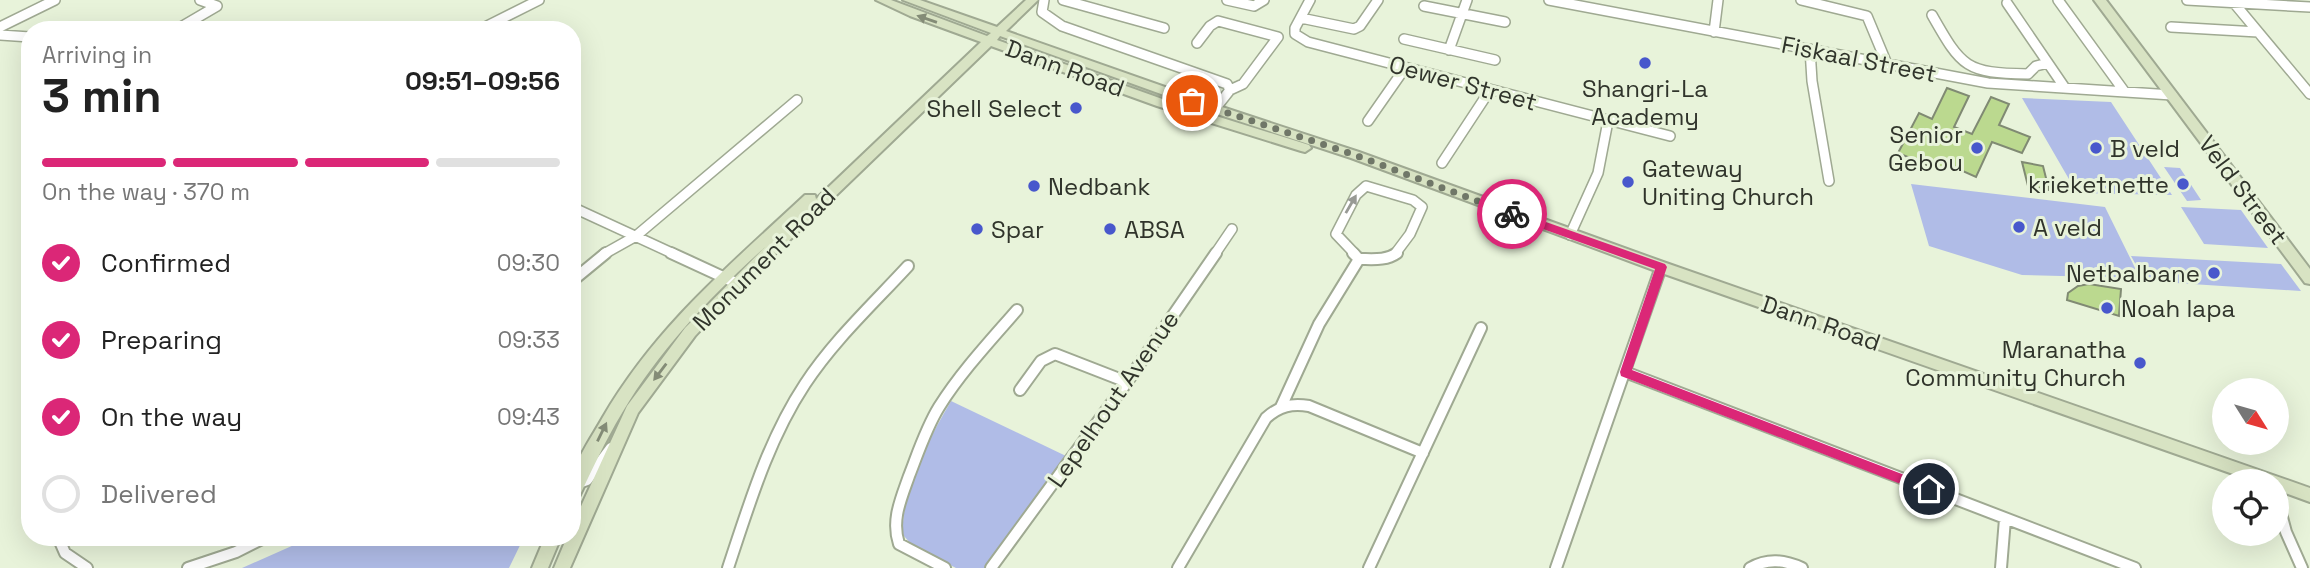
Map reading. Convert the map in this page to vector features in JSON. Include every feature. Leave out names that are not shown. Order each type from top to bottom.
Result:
[{"type":"street","points":[[0,27],[55,0]]},
{"type":"street","points":[[191,21],[217,6],[200,0]]},
{"type":"street","points":[[497,21],[539,0]]},
{"type":"street","name":"Dann Road","points":[[882,0],[1371,163],[2237,469]]},
{"type":"street","name":"Dann Road","points":[[909,0],[1136,95],[1266,138],[1371,163]]},
{"type":"street","name":"Monument Road","points":[[991,35],[1021,0]]},
{"type":"street","name":"Monument Road","points":[[581,474],[615,408],[655,351],[991,35],[1032,0]]},
{"type":"street","points":[[1044,0],[1042,12],[1062,26],[1227,84],[1230,89]]},
{"type":"street","points":[[1063,0],[1164,28]]},
{"type":"street","points":[[1227,0],[1254,6],[1264,0]]},
{"type":"street","points":[[1310,0],[1301,18],[1354,29],[1360,26],[1378,0]]},
{"type":"street","points":[[1449,51],[1467,0]]},
{"type":"street","name":"Fiskaal Street","points":[[1549,0],[1996,84],[2172,95]]},
{"type":"street","points":[[1714,32],[1718,0]]},
{"type":"street","points":[[1801,0],[1867,16],[1887,64]]},
{"type":"street","points":[[2058,0],[2124,91]]},
{"type":"street","name":"Veld Street","points":[[2100,0],[2304,262],[2310,279]]},
{"type":"street","points":[[2187,0],[2310,7]]},
{"type":"street","points":[[2007,3],[2065,88]]},
{"type":"street","points":[[2234,3],[2310,94]]},
{"type":"street","points":[[1424,6],[1505,22]]},
{"type":"street","points":[[1933,15],[1958,59],[1969,68],[1983,72],[2028,74],[2036,66],[2048,63]]},
{"type":"street","name":"Oewer Street","points":[[1301,18],[1295,28],[1295,34],[1300,39],[1670,136]]},
{"type":"street","points":[[1197,43],[1210,26],[1219,21],[1278,37],[1243,84],[1230,89],[1214,109]]},
{"type":"street","points":[[2171,27],[2258,32]]},
{"type":"street","points":[[0,35],[21,36]]},
{"type":"street","points":[[1404,39],[1495,60]]},
{"type":"street","points":[[1810,49],[1812,81],[1829,181]]},
{"type":"street","points":[[1368,121],[1405,68]]},
{"type":"street","points":[[1442,163],[1490,90]]},
{"type":"street","points":[[581,274],[613,247],[636,236],[797,100]]},
{"type":"street","points":[[1570,235],[1598,173],[1608,121]]},
{"type":"street","points":[[1371,186],[1420,204],[1420,216],[1399,253],[1388,258],[1359,259],[1336,234],[1359,190],[1371,186]]},
{"type":"street","points":[[581,211],[729,281]]},
{"type":"street","name":"Lepelhout Avenue","points":[[991,568],[1127,382],[1232,229]]},
{"type":"street","points":[[1281,407],[1320,324],[1359,259]]},
{"type":"street","points":[[728,568],[764,461],[791,407],[838,340],[908,266]]},
{"type":"street","points":[[1556,568],[1661,267]]},
{"type":"street","name":"Monument Road","points":[[581,525],[632,410],[729,281]]},
{"type":"street","points":[[945,568],[899,544],[895,529],[897,508],[924,437],[939,408],[953,387],[1017,310]]},
{"type":"street","points":[[655,351],[688,324],[697,325]]},
{"type":"street","points":[[1369,568],[1481,328]]},
{"type":"street","points":[[1020,390],[1041,361],[1055,354],[1127,382]]},
{"type":"street","points":[[1626,372],[2136,568]]},
{"type":"street","points":[[1178,568],[1266,418],[1281,407],[1293,404],[1309,406],[1423,453]]},
{"type":"street","points":[[581,483],[587,480],[618,441]]},
{"type":"street","points":[[2289,487],[2310,495]]},
{"type":"street","points":[[2000,568],[2005,519]]},
{"type":"street","points":[[2289,539],[2302,568]]},
{"type":"street","points":[[62,546],[65,553],[87,568]]},
{"type":"street","points":[[188,568],[248,546]]},
{"type":"street","points":[[540,568],[549,546]]},
{"type":"street","name":"Monument Road","points":[[562,568],[572,546]]},
{"type":"street","points":[[1750,568],[1768,560],[1786,562],[1802,568]]},
{"type":"shaded area","name":"B veld","points":[[2022,98],[2111,102],[2172,195],[2077,193]]},
{"type":"shaded area","name":"krieketnette","points":[[2164,167],[2180,168],[2201,200],[2187,201]]},
{"type":"shaded area","name":"A veld","points":[[1911,184],[2105,207],[2140,278],[2022,275],[1929,246]]},
{"type":"shaded area","points":[[2181,207],[2241,210],[2268,248],[2204,244]]},
{"type":"shaded area","name":"Netbalbane","points":[[2131,256],[2281,264],[2301,291],[2145,281]]},
{"type":"shaded area","points":[[951,401],[1066,456],[987,568],[956,568],[913,546],[903,535],[903,519],[911,484],[934,431]]},
{"type":"shaded area","points":[[292,546],[520,546],[509,568],[242,568]]},
{"type":"building","points":[[1947,88],[1969,96],[1954,127],[1972,134],[1991,97],[2009,104],[1999,125],[2030,137],[2022,153],[1992,142],[1976,177],[1945,163],[1941,171],[1898,153],[1919,113],[1932,119]]},
{"type":"building","points":[[2022,162],[2043,166],[2049,190],[2028,186]]},
{"type":"building","name":"Noah lapa","points":[[2089,284],[2121,289],[2119,316],[2067,300],[2068,293],[2078,286]]},
{"type":"way so far","points":[[1192,101],[1355,155],[1512,214]]},
{"type":"place","name":"Shangri-La Academy","points":[[1645,63]]},
{"type":"place","name":"Shell Select","points":[[1076,108]]},
{"type":"place","name":"Senior Gebou","points":[[1977,148]]},
{"type":"place","name":"B veld","points":[[2096,148]]},
{"type":"place","name":"Gateway Uniting Church","points":[[1628,182]]},
{"type":"place","name":"krieketnette","points":[[2183,184]]},
{"type":"place","name":"Nedbank","points":[[1034,186]]},
{"type":"place","name":"A veld","points":[[2019,227]]},
{"type":"place","name":"Spar","points":[[977,229]]},
{"type":"place","name":"ABSA","points":[[1110,229]]},
{"type":"place","name":"Netbalbane","points":[[2214,273]]},
{"type":"place","name":"Noah lapa","points":[[2107,308]]},
{"type":"place","name":"Maranatha Community Church","points":[[2140,363]]},
{"type":"route","points":[[1512,214],[1661,267],[1626,372],[1929,489]]}]
